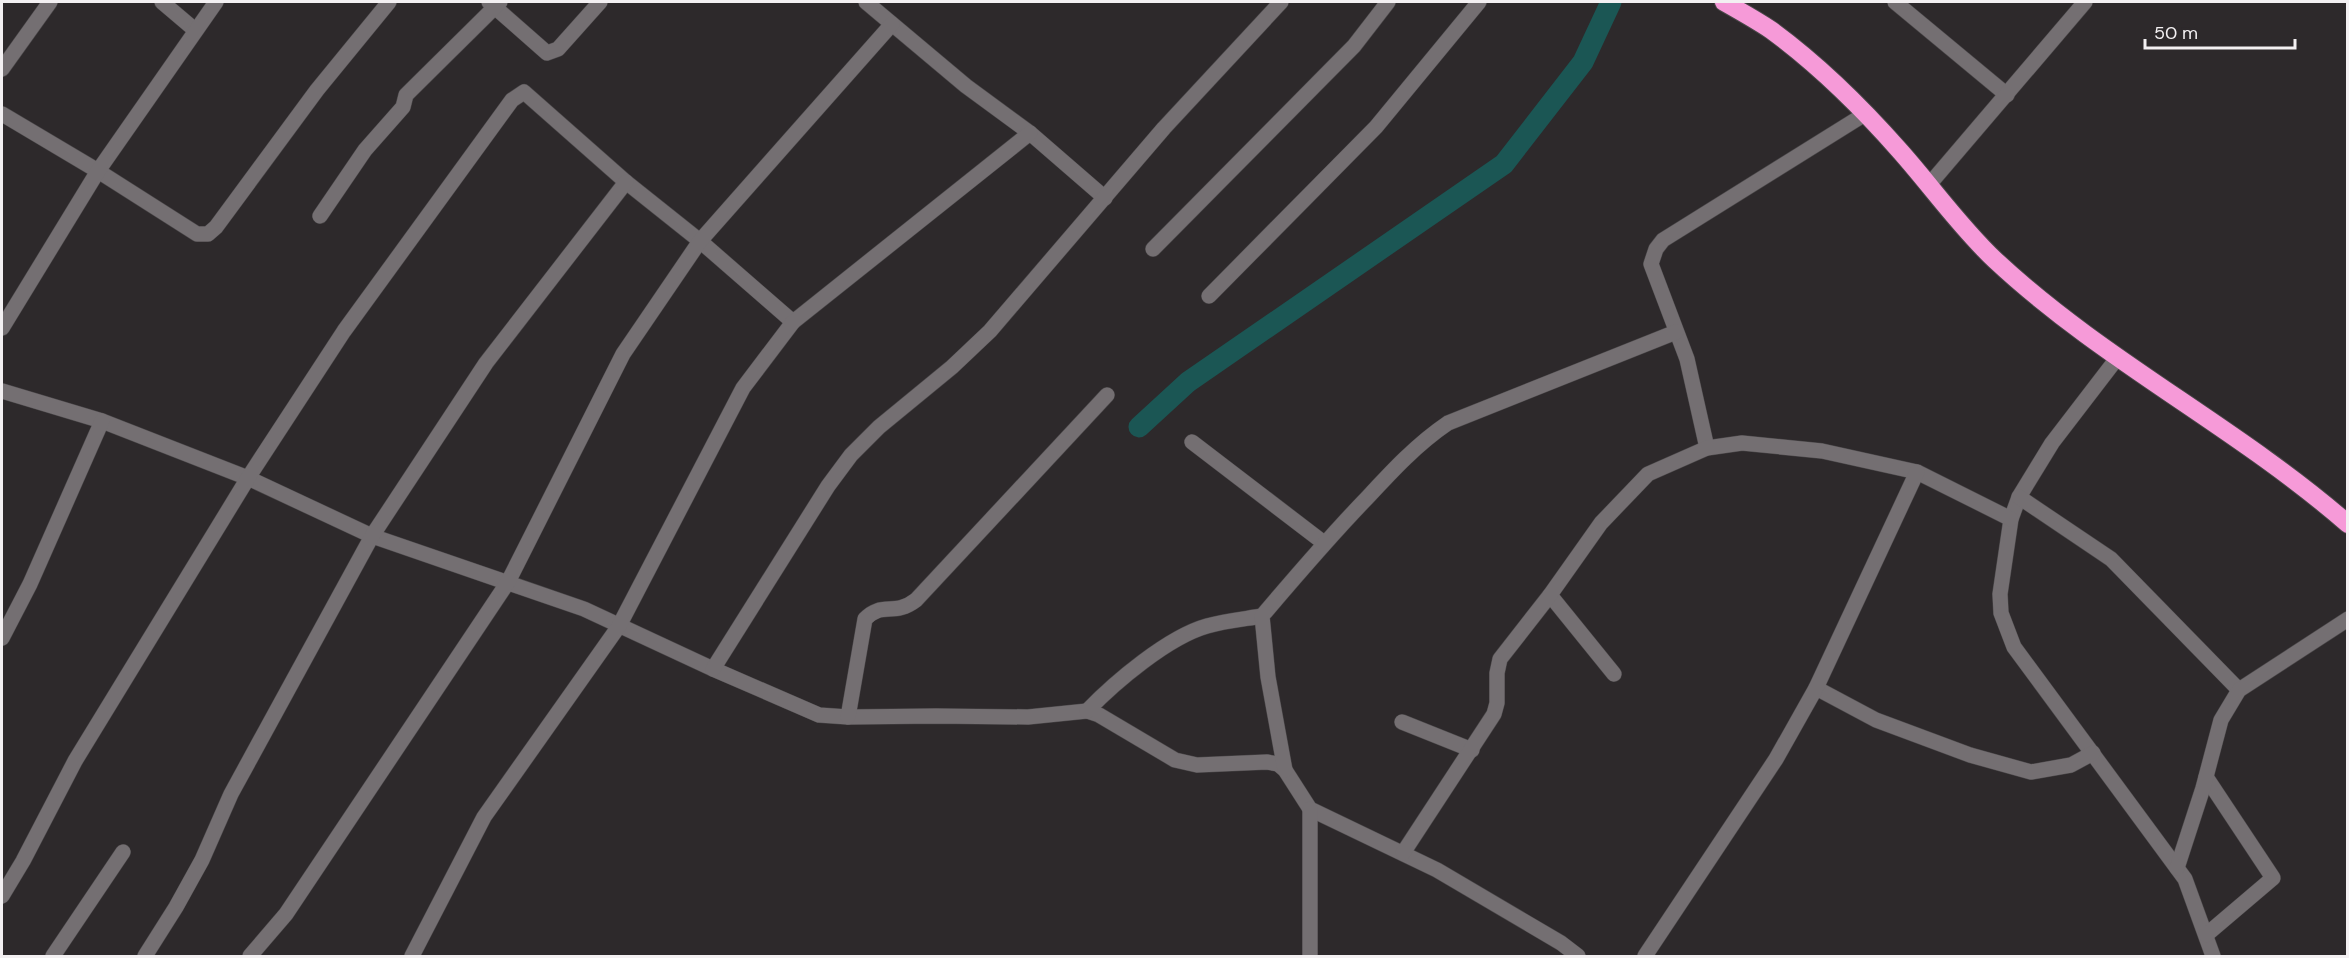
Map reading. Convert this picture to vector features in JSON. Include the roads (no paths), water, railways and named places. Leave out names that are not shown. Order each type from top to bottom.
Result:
[{"type":"highway","points":[[1724,2],[1771,31],[1816,68],[1900,151],[1928,186],[1995,260],[2044,301],[2118,357],[2311,491],[2348,524]]},
{"type":"street","points":[[2,69],[50,2]]},
{"type":"street","points":[[162,2],[195,30]]},
{"type":"street","points":[[2,328],[98,171],[216,2]]},
{"type":"street","points":[[2,114],[197,234],[208,234],[317,90],[389,2]]},
{"type":"street","points":[[320,216],[365,150],[403,107],[406,95],[495,3],[538,47],[546,52],[553,52],[600,2]]},
{"type":"street","points":[[866,2],[966,86],[1030,133],[1105,198]]},
{"type":"street","points":[[713,669],[828,486],[851,455],[879,427],[952,368],[990,331],[1164,128],[1281,2]]},
{"type":"street","points":[[1153,249],[1354,46],[1388,2]]},
{"type":"street","points":[[1209,296],[1376,127],[1479,2]]},
{"type":"street","points":[[1895,2],[2007,95]]},
{"type":"street","points":[[1928,186],[2085,2]]},
{"type":"street","points":[[250,957],[286,914],[508,582],[623,354],[700,241],[892,24]]},
{"type":"street","points":[[2,896],[23,861],[75,761],[248,478],[344,331],[512,100],[524,92],[626,182],[700,241],[793,322]]},
{"type":"street","points":[[1707,447],[1687,359],[1652,264],[1656,249],[1663,240],[1865,114]]},
{"type":"street","points":[[412,957],[484,817],[619,626],[743,388],[793,322],[1030,133]]},
{"type":"street","points":[[145,957],[192,879],[231,794],[372,536],[486,363],[626,182]]},
{"type":"street","points":[[1087,711],[1102,695],[1167,644],[1206,626],[1262,616],[1324,543],[1403,459],[1427,437],[1448,423],[1676,332]]},
{"type":"street","points":[[2118,357],[2052,443],[2019,497],[2011,519],[2000,594],[2001,613],[2014,647],[2185,879],[2213,957]]},
{"type":"street","points":[[2,391],[102,421],[248,478],[372,536],[584,609],[819,715],[1028,717],[1087,711],[1099,715],[1175,760],[1197,765],[1267,762],[1278,764],[1285,770],[1310,809],[1437,870],[1561,943],[1578,957]]},
{"type":"street","points":[[848,717],[865,619],[871,612],[879,609],[901,610],[916,600],[1107,395]]},
{"type":"street","points":[[2,638],[30,584],[102,421]]},
{"type":"street","points":[[1192,442],[1324,543]]},
{"type":"street","points":[[1403,853],[1494,714],[1500,659],[1550,595],[1601,523],[1648,474],[1707,447],[1742,443],[1822,451],[1917,472],[2011,519]]},
{"type":"street","points":[[1645,957],[1776,759],[1816,688],[1917,472]]},
{"type":"street","points":[[2019,497],[2111,558],[2239,690]]},
{"type":"street","points":[[1550,595],[1614,674]]},
{"type":"street","points":[[1262,616],[1268,677],[1285,770]]},
{"type":"street","points":[[2177,868],[2206,777],[2221,720],[2239,690],[2348,619]]},
{"type":"street","points":[[1816,688],[1875,720],[1970,755],[2031,772],[2071,765],[2093,753]]},
{"type":"street","points":[[1402,722],[1472,750]]},
{"type":"street","points":[[2206,777],[2273,878],[2206,935]]},
{"type":"street","points":[[1310,809],[1310,957]]},
{"type":"street","points":[[53,957],[123,852]]},
{"type":"waterway","points":[[1139,427],[1188,382],[1504,164],[1583,62],[1611,2]]}]
